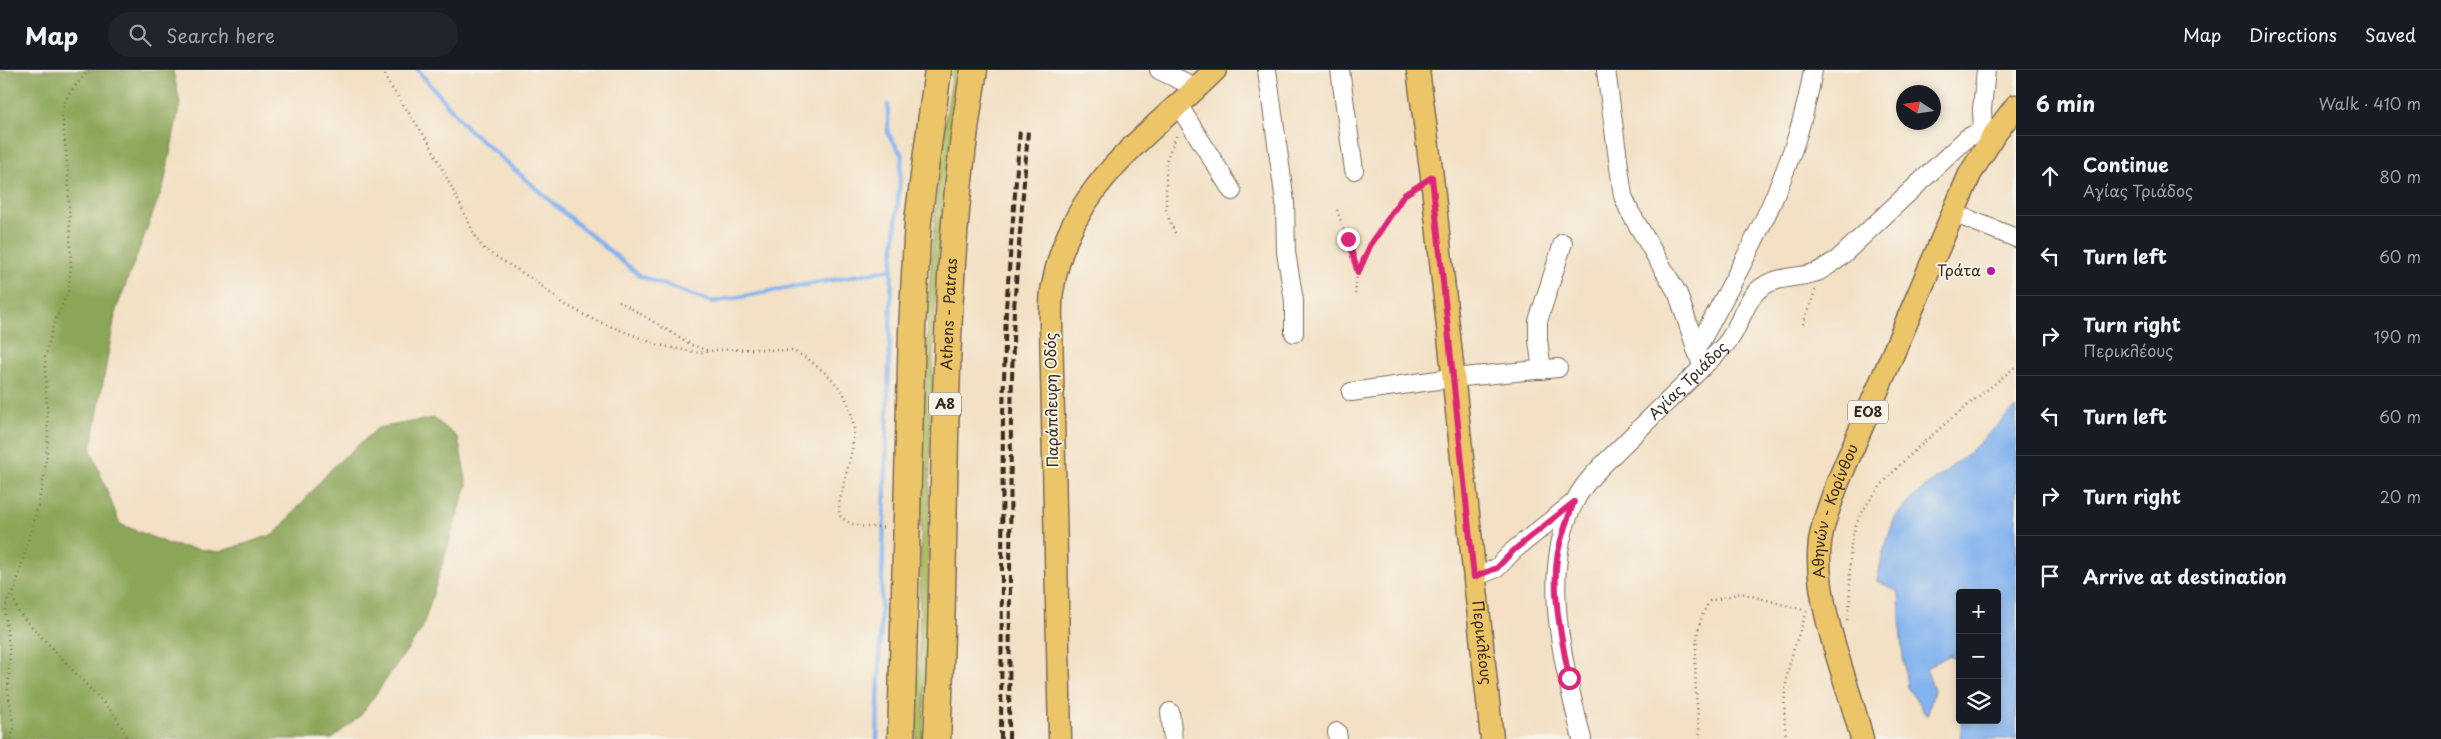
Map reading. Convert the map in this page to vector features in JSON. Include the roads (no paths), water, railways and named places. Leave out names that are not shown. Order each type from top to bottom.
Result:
[{"type":"highway","name":"Α8","points":[[901,739],[912,329],[918,221],[938,70]]},
{"type":"highway","name":"Athens - Patras","points":[[937,739],[950,276],[960,169],[974,70]]},
{"type":"main road","name":"Παράπλευρη Οδός","points":[[1060,739],[1051,324],[1052,288],[1070,228],[1096,184],[1114,165],[1182,111],[1197,88],[1215,70]]},
{"type":"main road","name":"Περικλέους","points":[[1418,70],[1432,177],[1492,739]]},
{"type":"main road","name":"Αθηνών - Κορίνθου","points":[[1862,739],[1839,655],[1815,604],[1819,555],[1826,516],[1952,213],[1989,133],[2016,106]]},
{"type":"street","points":[[1159,70],[1197,88]]},
{"type":"street","points":[[1267,70],[1285,202],[1286,252],[1294,301],[1294,333]]},
{"type":"street","points":[[1340,70],[1354,170]]},
{"type":"street","points":[[1606,70],[1623,196],[1630,212],[1678,294],[1699,358]]},
{"type":"street","points":[[1699,358],[1784,178],[1810,91],[1813,70]]},
{"type":"street","points":[[1986,70],[1982,109],[1989,133]]},
{"type":"street","points":[[1182,111],[1232,191]]},
{"type":"street","name":"Αγίας Τριάδος","points":[[1582,739],[1565,659],[1556,587],[1558,558],[1563,532],[1574,502],[1584,486],[1699,358],[1732,336],[1756,292],[1771,282],[1787,276],[1818,271],[1837,260],[1967,138],[1974,134],[1989,133]]},
{"type":"street","points":[[1952,213],[2016,238]]},
{"type":"street","points":[[1351,392],[1452,378],[1550,369],[1538,340],[1538,321],[1564,243]]},
{"type":"street","points":[[1474,577],[1497,568],[1514,550],[1574,502]]},
{"type":"street","points":[[1170,712],[1173,739]]},
{"type":"water","points":[[2016,407],[2016,739],[1960,739],[1962,724],[2001,724],[2001,589],[1956,589],[1956,659],[1950,655],[1926,668],[1934,691],[1927,716],[1907,687],[1901,640],[1899,592],[1877,581],[1883,553],[1895,517],[1919,492],[1969,453]]},
{"type":"waterway","points":[[418,70],[467,128],[640,276],[712,302],[892,269]]},
{"type":"waterway","points":[[877,739],[892,269],[902,155],[888,134],[888,105]]},
{"type":"railway","points":[[1001,739],[1003,415],[1006,308],[1020,130]]},
{"type":"railway","points":[[1009,739],[1011,414],[1014,308],[1028,131]]},
{"type":"place","name":"Τράτα","points":[[1991,271]]}]
